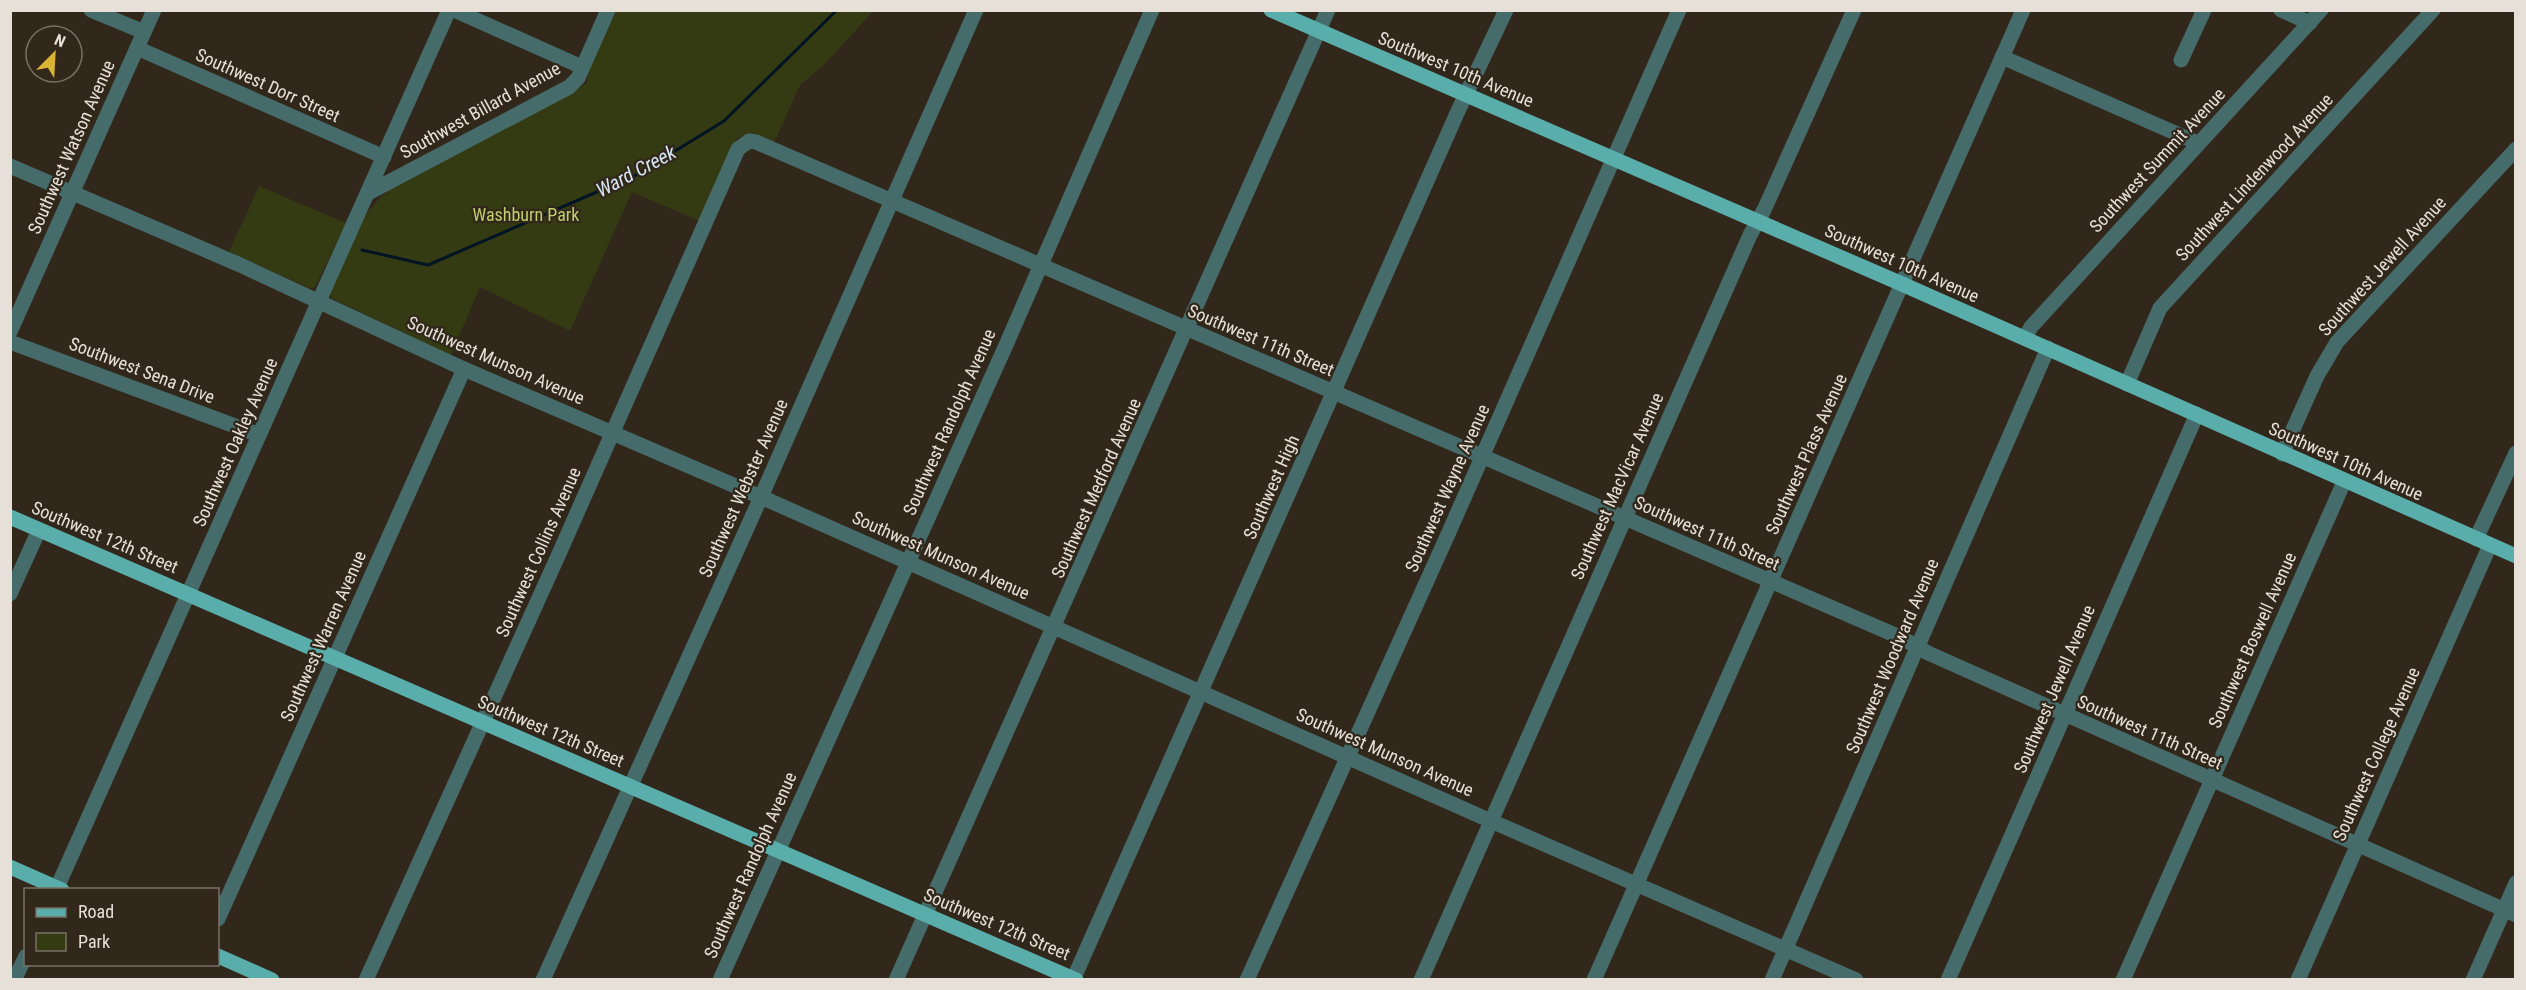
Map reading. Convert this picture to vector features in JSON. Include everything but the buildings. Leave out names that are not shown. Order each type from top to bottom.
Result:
[{"type":"main road","name":"Southwest 10th Avenue","points":[[1271,10],[2048,348],[2344,482],[2516,556]]},
{"type":"main road","name":"Southwest 12th Street","points":[[10,517],[1074,979]]},
{"type":"main road","points":[[10,867],[56,888]]},
{"type":"main road","points":[[219,956],[272,980]]},
{"type":"street","points":[[91,10],[144,32]]},
{"type":"street","name":"Southwest Watson Avenue","points":[[10,333],[154,10]]},
{"type":"street","name":"Southwest Oakley Avenue","points":[[58,888],[449,10]]},
{"type":"street","points":[[454,10],[582,67]]},
{"type":"street","name":"Southwest Billard Avenue","points":[[368,193],[568,87],[578,78],[608,10]]},
{"type":"street","name":"Southwest Webster Avenue","points":[[543,980],[893,202],[976,10]]},
{"type":"street","name":"Southwest Randolph Avenue","points":[[720,980],[1040,266],[1152,10]]},
{"type":"street","name":"Southwest Medford Avenue","points":[[896,980],[1056,627],[1328,10]]},
{"type":"street","name":"Southwest High","points":[[1074,979],[1506,10]]},
{"type":"street","name":"Southwest Wayne Avenue","points":[[1247,980],[1482,457],[1679,10]]},
{"type":"street","name":"Southwest MacVicar Avenue","points":[[1421,980],[1624,518],[1854,10]]},
{"type":"street","name":"Southwest Plass Avenue","points":[[1594,980],[2023,10]]},
{"type":"street","points":[[2181,60],[2204,10]]},
{"type":"street","points":[[2281,10],[2310,23]]},
{"type":"street","name":"Southwest Summit Avenue","points":[[2025,338],[2031,327],[2072,280],[2321,10]]},
{"type":"street","name":"Southwest Lindenwood Avenue","points":[[2127,384],[2160,308],[2433,10]]},
{"type":"street","name":"Southwest Dorr Street","points":[[137,48],[384,158]]},
{"type":"street","points":[[2002,57],[2198,143]]},
{"type":"street","name":"Southwest 11th Street","points":[[746,142],[756,142],[1902,638],[2065,715],[2510,913]]},
{"type":"street","name":"Southwest Collins Avenue","points":[[366,980],[613,433],[738,149],[746,142]]},
{"type":"street","name":"Southwest Jewell Avenue","points":[[2282,454],[2317,376],[2337,342],[2516,149]]},
{"type":"street","name":"Southwest Munson Avenue","points":[[10,166],[319,301],[464,369],[761,497],[1347,755],[1491,821],[1856,980]]},
{"type":"street","name":"Southwest Sena Drive","points":[[10,342],[259,435]]},
{"type":"street","name":"Southwest Woodward Avenue","points":[[1773,980],[2048,348]]},
{"type":"street","name":"Southwest Warren Avenue","points":[[219,917],[464,369]]},
{"type":"street","name":"Southwest Jewell Avenue","points":[[1948,980],[2197,414]]},
{"type":"street","name":"Southwest College Avenue","points":[[2298,980],[2357,845],[2483,542],[2516,453]]},
{"type":"street","name":"Southwest Boswell Avenue","points":[[2123,980],[2344,482]]},
{"type":"street","points":[[10,594],[39,530]]},
{"type":"street","points":[[2473,980],[2510,913],[2516,883]]},
{"type":"street","points":[[14,980],[24,960]]},
{"type":"green space","name":"Washburn Park","points":[[613,11],[873,11],[827,62],[800,85],[774,143],[752,133],[737,138],[700,221],[632,192],[570,331],[480,287],[451,355],[331,298],[330,294],[354,236],[381,197],[393,187],[586,84],[595,50]]},
{"type":"green space","points":[[259,186],[346,223],[315,287],[309,288],[229,252]]},
{"type":"waterway","name":"Ward Creek","points":[[362,250],[428,265],[636,175],[724,121],[837,10]]}]
